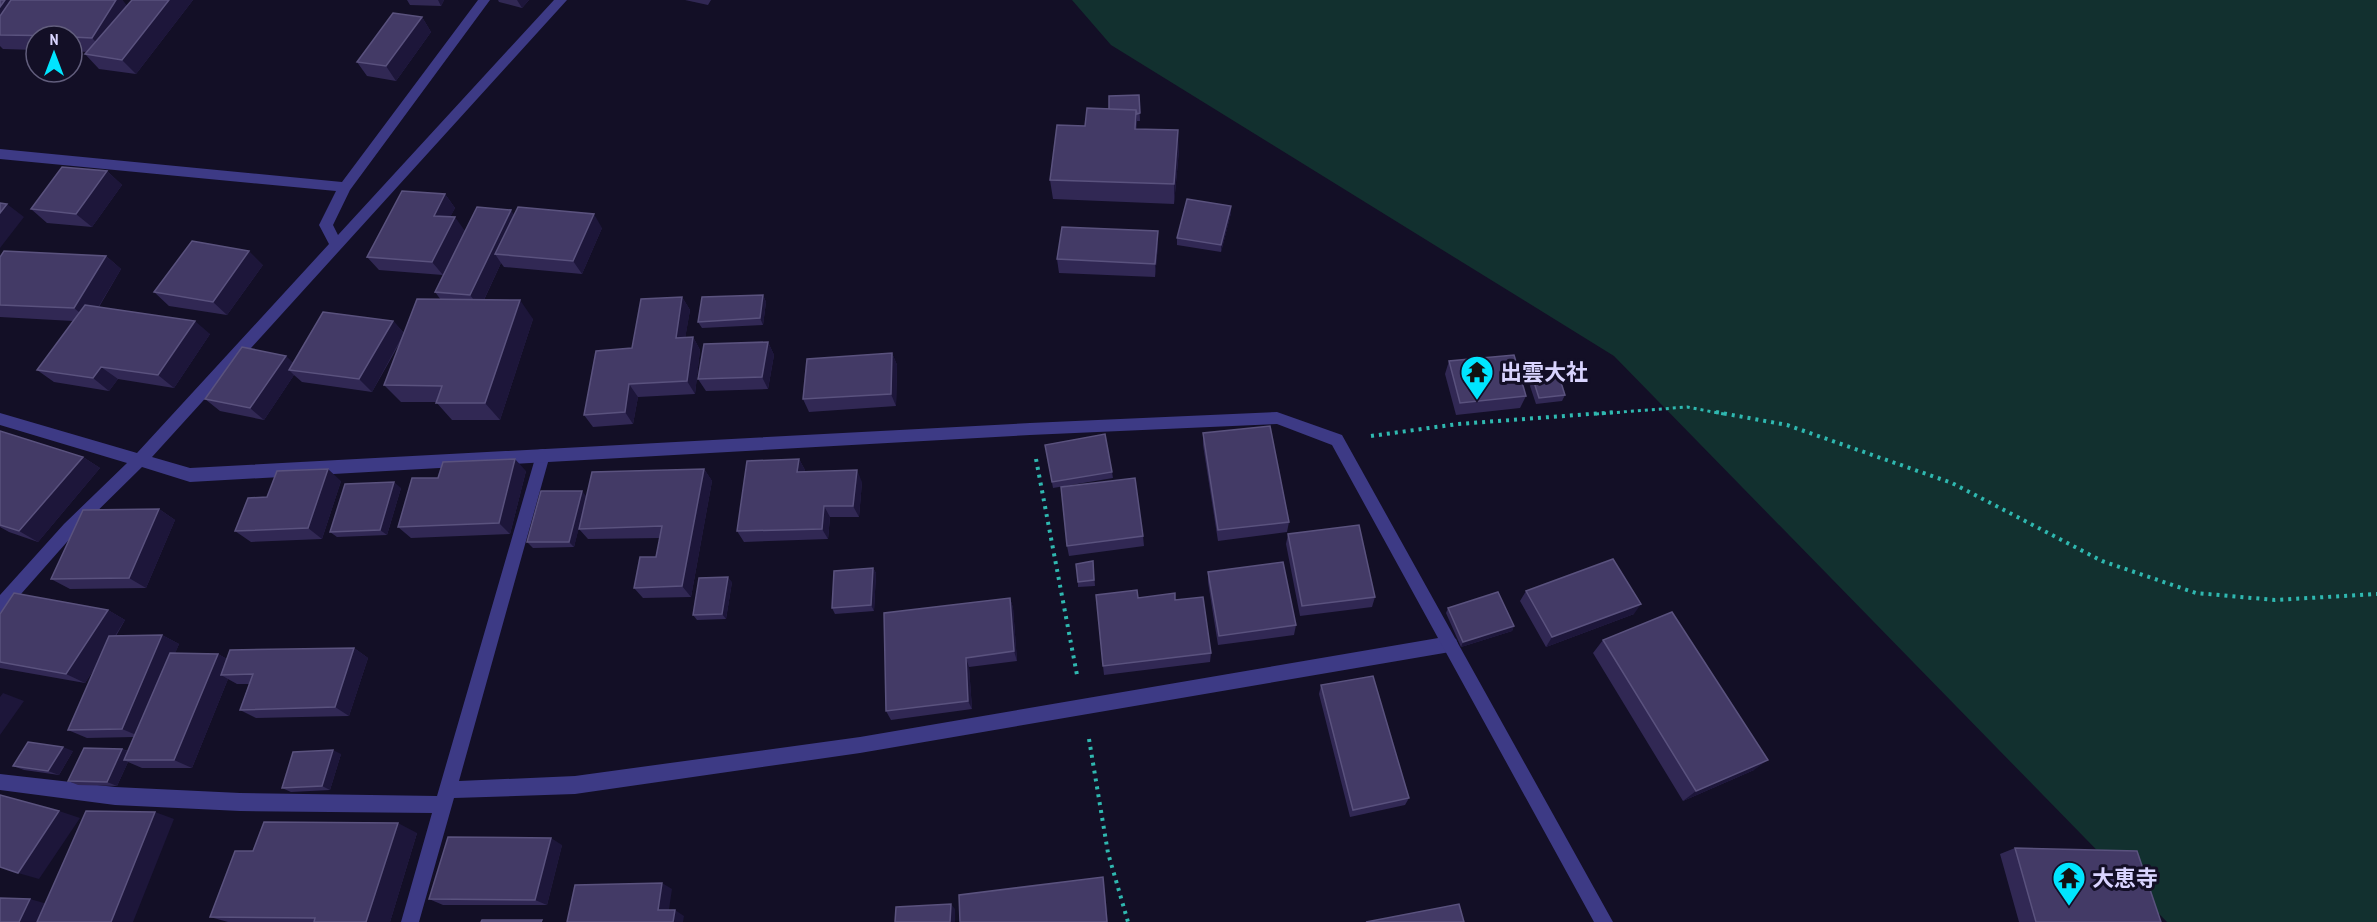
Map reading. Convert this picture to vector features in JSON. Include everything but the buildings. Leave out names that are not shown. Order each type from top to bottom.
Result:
[{"type":"street","points":[[337,247],[326,225],[345,187],[484,0]]},
{"type":"street","points":[[0,606],[69,529],[138,462],[561,0]]},
{"type":"street","points":[[0,154],[345,187]]},
{"type":"street","points":[[0,419],[138,462],[190,475],[1277,418],[1337,440],[1604,922]]},
{"type":"street","points":[[410,922],[543,455]]},
{"type":"street","points":[[0,782],[115,796],[240,802],[445,797],[574,785],[860,744],[1450,644]]},
{"type":"path","points":[[1337,440],[1458,424],[1687,407],[1787,425],[1952,483],[2102,561],[2196,593],[2275,600],[2377,594]]},
{"type":"green space","points":[[1072,0],[2377,0],[2377,922],[2167,922],[1614,356],[1111,45]]},
{"type":"place","name":"出雲大社","points":[[1477,401]]},
{"type":"place","name":"大恵寺","points":[[2069,907]]}]
